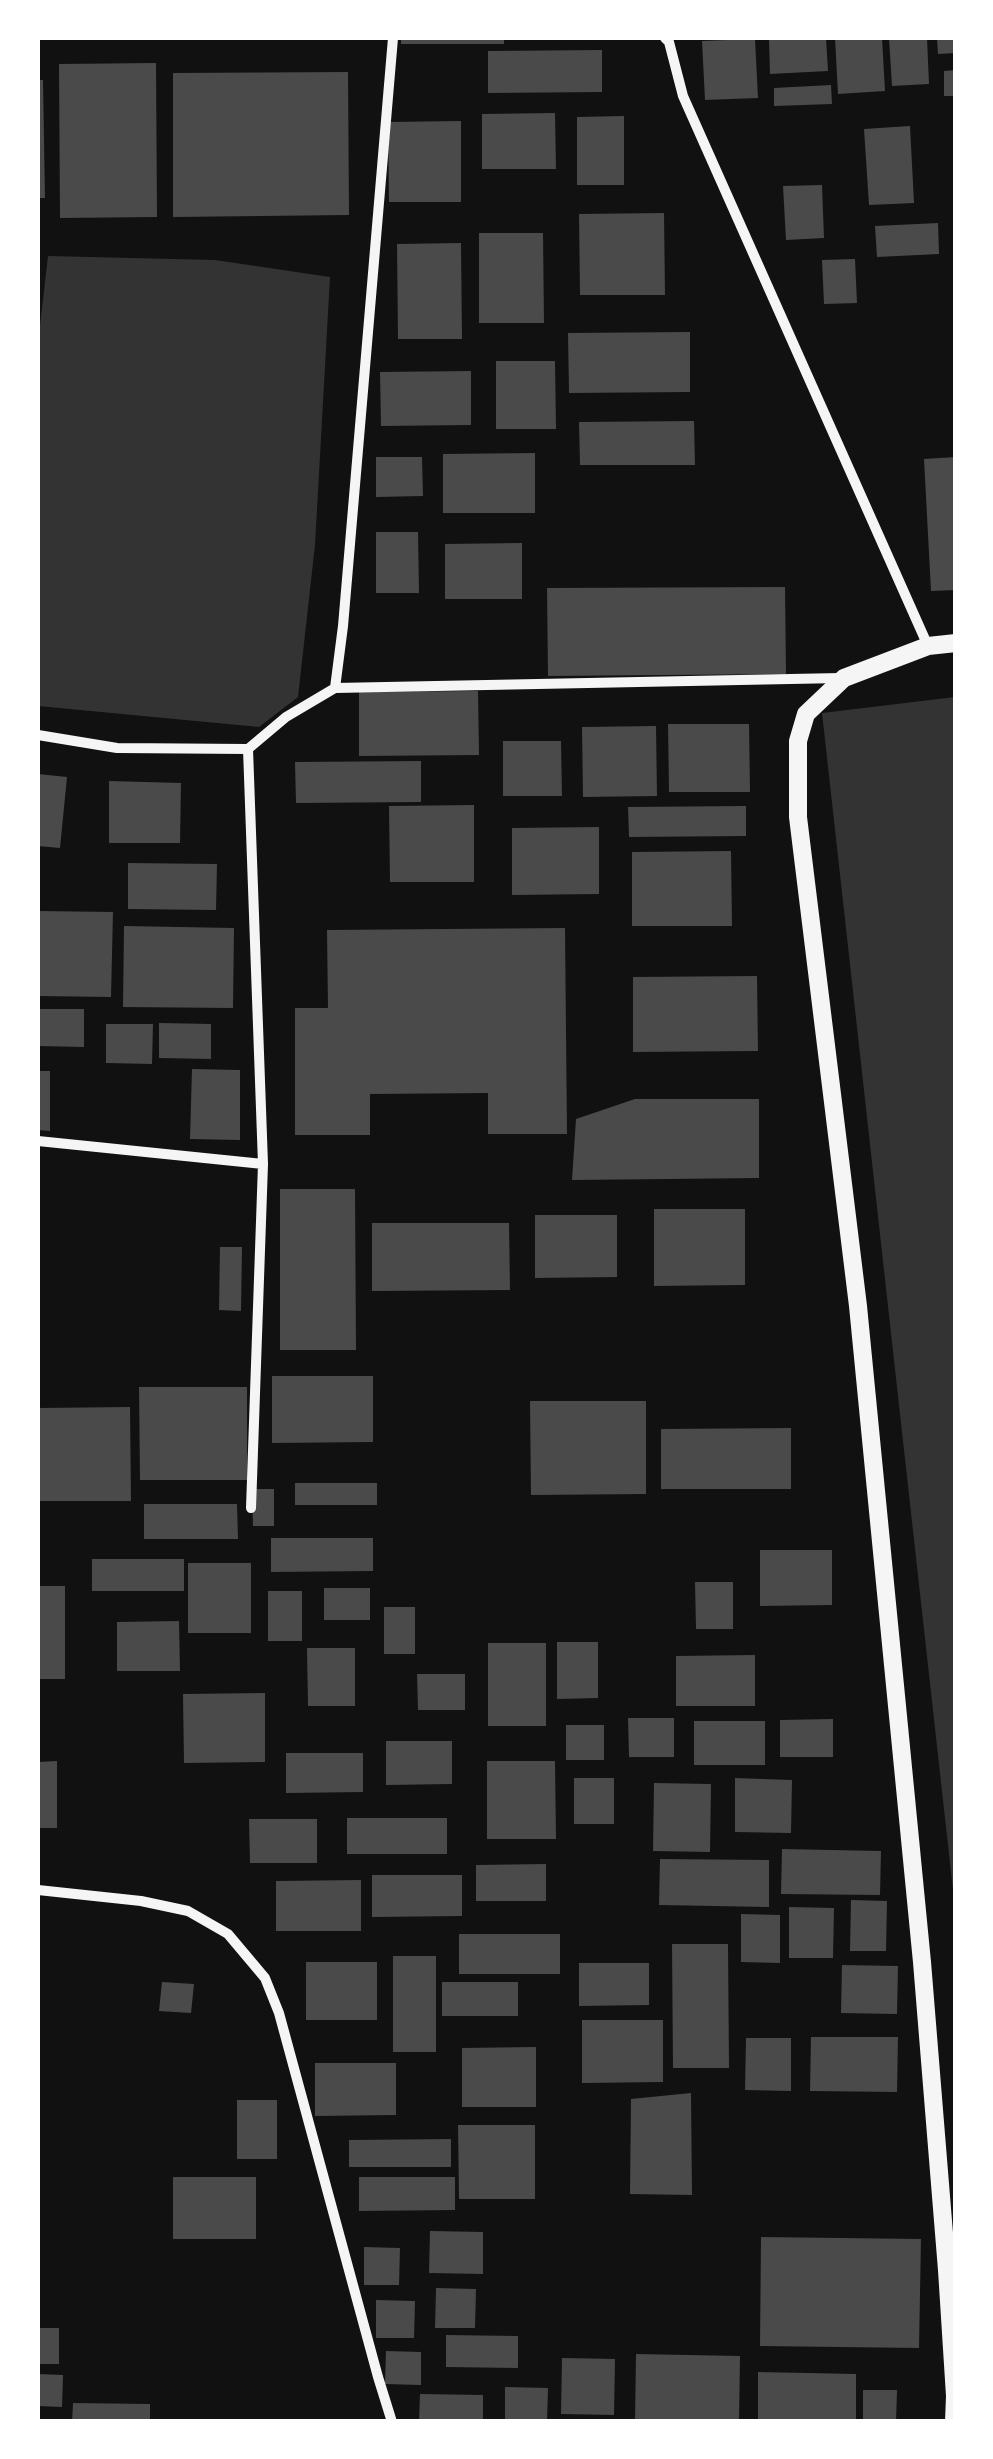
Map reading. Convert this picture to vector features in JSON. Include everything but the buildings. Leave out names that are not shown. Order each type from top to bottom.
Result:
[{"type":"street","points":[[335,688],[393,38]]},
{"type":"street","points":[[668,39],[683,96],[928,646]]},
{"type":"street","points":[[38,735],[117,748],[248,749],[286,718],[335,688],[844,678],[928,646],[956,643]]},
{"type":"street","points":[[844,678],[806,714],[798,740],[798,817],[858,1306],[918,1922],[947,2270],[956,2396],[954,2422]]},
{"type":"street","points":[[248,749],[263,1164],[250,1508]]},
{"type":"street","points":[[38,1141],[263,1164]]},
{"type":"street","points":[[38,1890],[188,1910],[228,1934],[265,1978],[279,2012],[392,2422]]},
{"type":"shaded area","points":[[48,256],[215,260],[330,277],[315,545],[298,697],[259,727],[38,706],[38,343]]},
{"type":"shaded area","points":[[956,697],[955,1908],[822,713]]}]
